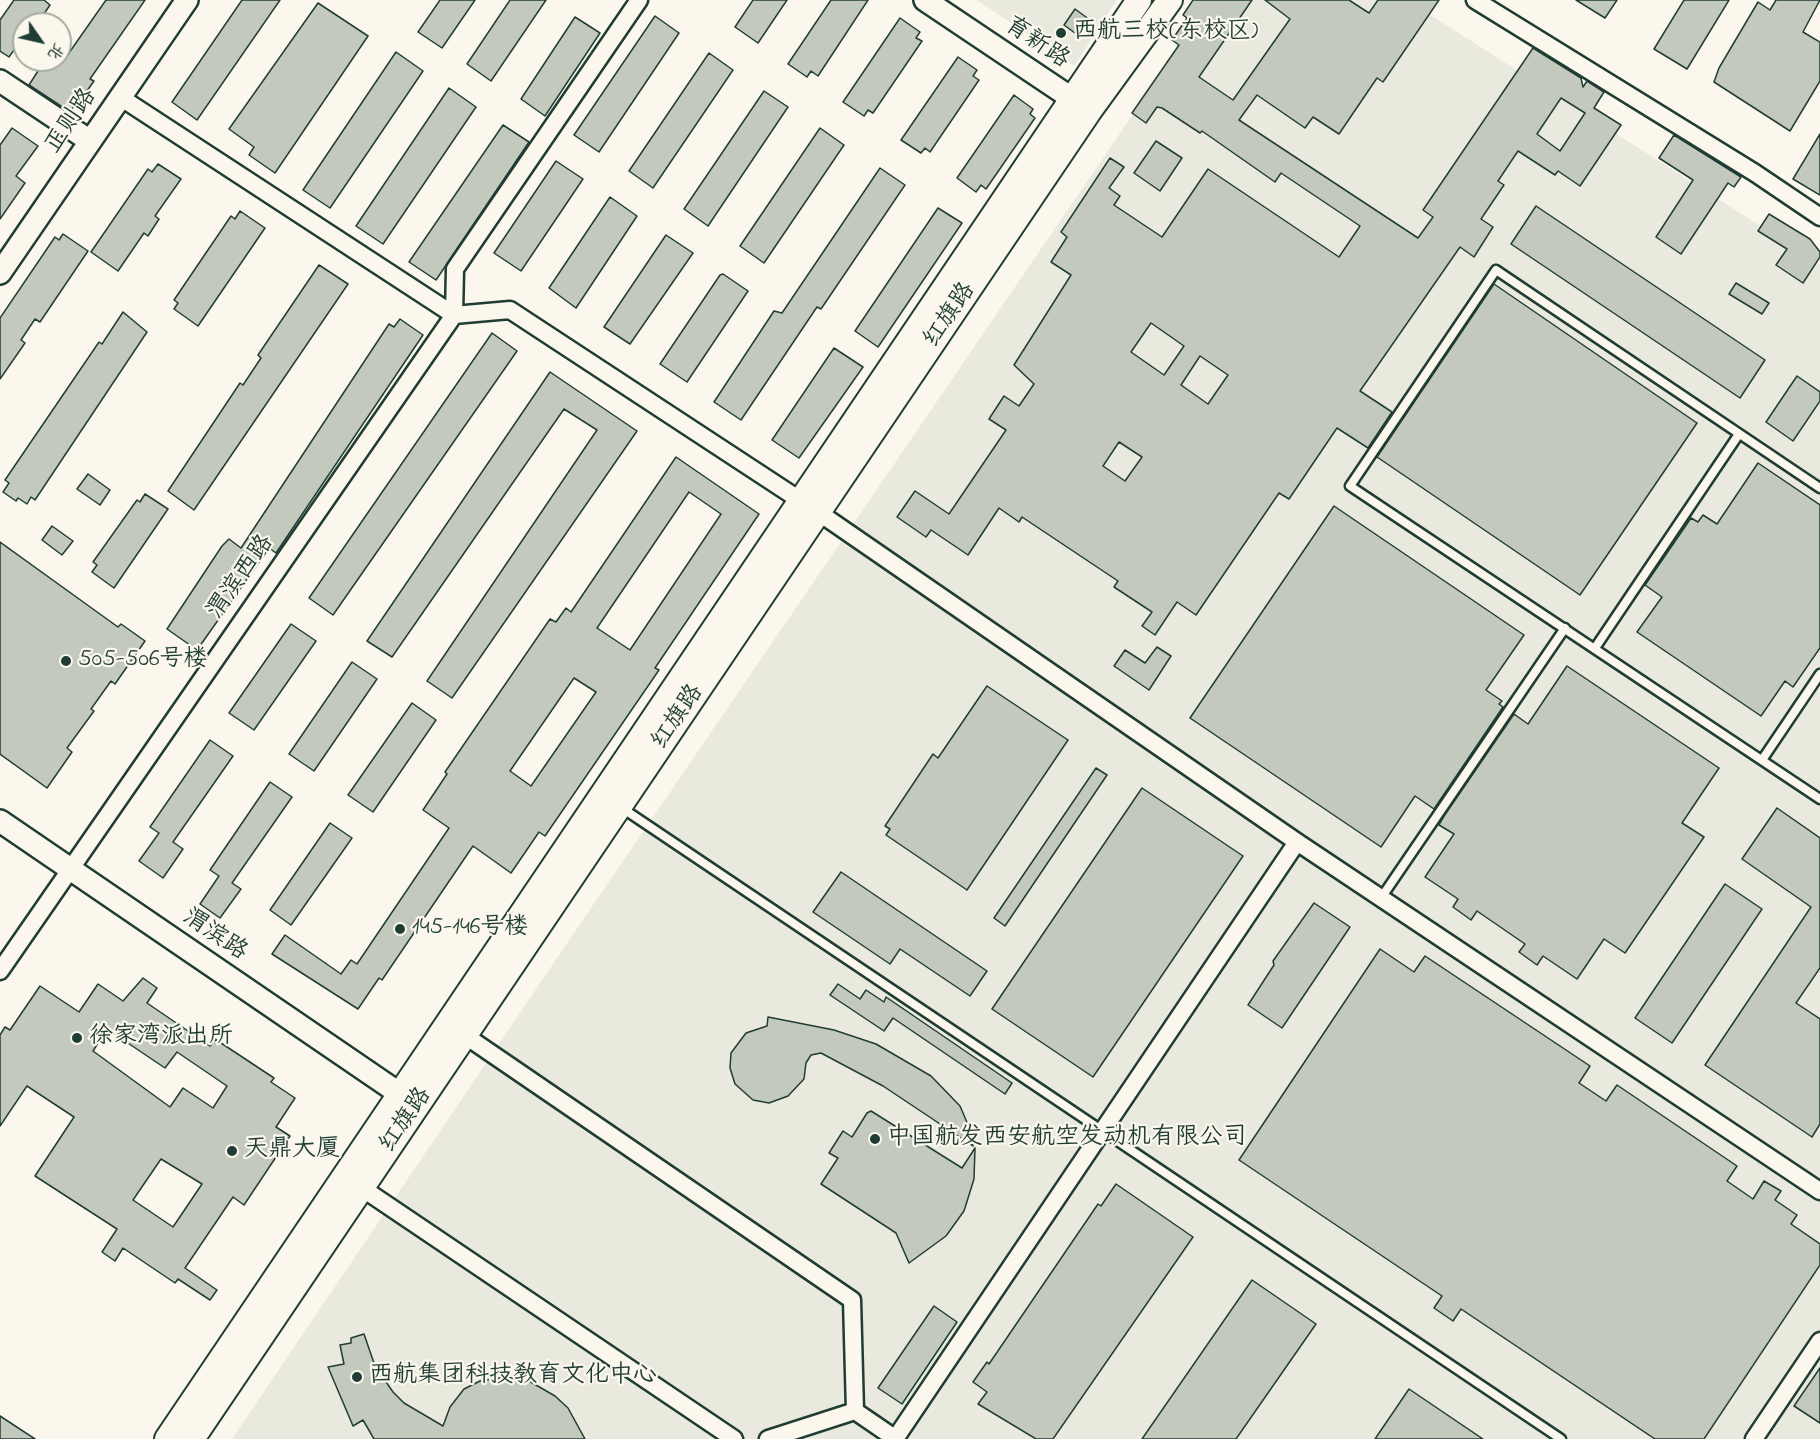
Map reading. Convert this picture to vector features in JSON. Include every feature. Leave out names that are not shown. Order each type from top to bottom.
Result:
[{"type":"main road","name":"红旗路","points":[[192,1439],[353,1182],[1081,105],[1138,0]]},
{"type":"main road","name":"红旗路","points":[[1081,105],[1170,0]]},
{"type":"main road","name":"红旗路","points":[[167,1439],[353,1182],[400,1094],[456,1029],[619,806],[809,507]]},
{"type":"street","name":"正则路","points":[[0,273],[187,0]]},
{"type":"street","points":[[454,315],[455,269],[639,0]]},
{"type":"street","name":"育新路","points":[[924,0],[1081,105]]},
{"type":"street","points":[[1475,0],[1755,173],[1820,217]]},
{"type":"street","points":[[0,81],[90,141]]},
{"type":"street","points":[[120,97],[454,315],[510,310],[809,507],[1297,842],[1820,1191]]},
{"type":"street","name":"渭滨西路","points":[[0,971],[69,868],[454,315]]},
{"type":"street","name":"渭滨路","points":[[0,821],[400,1094]]},
{"type":"street","points":[[855,1412],[895,1439],[1297,842]]},
{"type":"street","points":[[456,1029],[852,1300],[855,1412]]},
{"type":"street","points":[[353,1182],[734,1439]]},
{"type":"street","points":[[1754,1439],[1820,1341]]},
{"type":"street","points":[[768,1439],[855,1412]]},
{"type":"lane","points":[[1820,489],[1496,270],[1350,486],[1820,799]]},
{"type":"lane","points":[[1595,648],[1739,434]]},
{"type":"lane","points":[[1381,898],[1565,628]]},
{"type":"lane","points":[[1762,760],[1820,674]]},
{"type":"lane","points":[[619,806],[1561,1439]]},
{"type":"shaded area","name":"西航三校(东校区)","points":[[977,0],[1117,0],[1074,66]]},
{"type":"shaded area","points":[[1211,0],[1407,0],[1820,264],[1820,1439],[232,1439],[578,927]]},
{"type":"building","points":[[14,0],[44,0],[50,5],[45,12],[12,12],[12,53],[9,57],[0,51],[0,20]]},
{"type":"building","points":[[106,0],[145,0],[90,79],[94,81],[84,95],[82,93],[70,112],[29,85],[37,72],[72,72],[72,49]]},
{"type":"building","points":[[242,0],[280,0],[197,120],[172,102]]},
{"type":"building","points":[[440,0],[475,0],[442,48],[418,32]]},
{"type":"building","points":[[510,0],[546,0],[491,81],[467,64]]},
{"type":"building","points":[[753,0],[787,0],[758,43],[735,27]]},
{"type":"building","points":[[831,0],[868,0],[818,76],[811,71],[807,77],[788,64]]},
{"type":"building","points":[[1193,0],[1252,0],[1199,77],[1233,100],[1290,19],[1265,0],[1349,0],[1369,13],[1378,0],[1439,0],[1383,82],[1377,78],[1339,134],[1313,117],[1305,128],[1257,95],[1239,120],[1418,238],[1433,217],[1423,210],[1533,48],[1581,78],[1583,87],[1587,81],[1604,92],[1594,108],[1621,125],[1580,186],[1558,171],[1555,175],[1518,151],[1498,181],[1504,185],[1481,219],[1493,227],[1474,257],[1460,247],[1360,391],[1392,412],[1368,448],[1337,428],[1289,499],[1279,493],[1196,615],[1177,602],[1155,635],[1142,626],[1152,612],[1114,587],[1118,581],[1022,517],[1019,522],[999,508],[968,555],[931,530],[926,537],[897,517],[915,491],[949,514],[1006,430],[989,419],[1004,396],[1019,406],[1034,384],[1014,365],[1071,275],[1051,262],[1067,237],[1061,232],[1110,158],[1124,167],[1109,188],[1120,196],[1114,205],[1162,237],[1208,169],[1339,257],[1360,226],[1281,173],[1275,182],[1202,131],[1200,133],[1162,108],[1157,107],[1146,123],[1132,113],[1179,45],[1172,40],[1187,18],[1183,15]],"holes":[[[1561,98],[1585,113],[1560,151],[1537,134]],[[1151,323],[1184,346],[1164,375],[1131,352]],[[1200,356],[1228,375],[1208,404],[1181,385]],[[1119,442],[1142,457],[1125,481],[1103,466]]]},
{"type":"building","points":[[1576,0],[1617,0],[1605,18]]},
{"type":"building","points":[[1684,0],[1729,0],[1687,69],[1654,49]]},
{"type":"building","points":[[1776,0],[1820,0],[1803,32],[1820,42],[1820,81],[1790,131],[1714,82],[1719,68],[1758,2],[1770,10]]},
{"type":"building","points":[[318,3],[368,36],[275,173],[249,155],[254,147],[229,129]]},
{"type":"building","points":[[1075,9],[1090,20],[1079,36],[1064,25]]},
{"type":"building","points":[[655,16],[679,33],[599,152],[574,135]]},
{"type":"building","points":[[575,17],[600,33],[545,116],[521,99]]},
{"type":"building","points":[[900,18],[920,32],[916,38],[922,41],[873,113],[868,110],[864,116],[843,102]]},
{"type":"building","points":[[396,52],[423,71],[330,208],[303,190]]},
{"type":"building","points":[[709,53],[733,70],[653,188],[629,171]]},
{"type":"building","points":[[958,57],[977,70],[973,76],[979,80],[930,152],[925,148],[921,153],[901,140]]},
{"type":"building","points":[[449,88],[476,107],[383,244],[356,226]]},
{"type":"building","points":[[764,91],[788,107],[708,226],[684,209]]},
{"type":"building","points":[[1014,95],[1033,109],[1030,114],[1035,118],[986,189],[981,185],[976,192],[957,178]]},
{"type":"building","points":[[503,125],[529,142],[436,280],[409,262]]},
{"type":"building","points":[[12,128],[38,146],[16,176],[25,183],[0,219],[0,145]]},
{"type":"building","points":[[820,128],[844,145],[764,263],[740,246]]},
{"type":"building","points":[[1820,134],[1820,195],[1793,179]]},
{"type":"building","points":[[1674,135],[1741,177],[1734,187],[1728,183],[1681,254],[1656,237],[1693,180],[1659,158]]},
{"type":"building","points":[[1156,141],[1182,158],[1160,191],[1134,173]]},
{"type":"building","points":[[556,161],[583,179],[521,271],[494,253]]},
{"type":"building","points":[[158,164],[181,179],[155,216],[159,219],[148,236],[144,233],[118,271],[91,252],[148,169],[152,172]]},
{"type":"building","points":[[880,168],[905,185],[821,309],[817,307],[741,420],[714,402],[774,311],[782,313]]},
{"type":"building","points":[[610,197],[637,216],[576,308],[549,288]]},
{"type":"building","points":[[1536,206],[1765,360],[1740,398],[1511,244]]},
{"type":"building","points":[[938,208],[962,223],[878,347],[855,331]]},
{"type":"building","points":[[240,211],[265,228],[198,326],[174,309],[178,303],[174,300],[231,216],[235,219]]},
{"type":"building","points":[[1769,214],[1810,239],[1820,252],[1820,257],[1803,283],[1776,265],[1787,249],[1758,231]]},
{"type":"building","points":[[63,234],[88,251],[40,322],[35,319],[21,340],[25,343],[0,379],[0,318],[55,237],[59,240]]},
{"type":"building","points":[[666,235],[693,253],[630,344],[604,327]]},
{"type":"building","points":[[319,265],[348,284],[194,510],[168,491],[240,383],[243,385],[261,358],[258,355]]},
{"type":"building","points":[[723,274],[748,291],[687,382],[660,364],[720,275]]},
{"type":"building","points":[[1736,283],[1769,303],[1762,314],[1729,294]]},
{"type":"building","points":[[1494,284],[1697,423],[1580,595],[1377,457]]},
{"type":"building","points":[[123,312],[147,332],[35,500],[31,497],[27,504],[18,498],[16,501],[3,492],[9,483],[5,480],[99,342],[102,344]]},
{"type":"building","points":[[400,319],[423,335],[276,553],[269,548],[197,650],[167,629],[222,546],[229,539],[241,548],[389,324],[394,327]]},
{"type":"building","points":[[492,333],[517,351],[333,615],[309,598]]},
{"type":"building","points":[[834,348],[863,367],[799,458],[772,440]]},
{"type":"building","points":[[550,372],[637,431],[452,698],[427,681],[597,430],[564,409],[392,657],[367,641]]},
{"type":"building","points":[[1797,376],[1820,392],[1820,401],[1793,441],[1766,422]]},
{"type":"building","points":[[676,457],[759,514],[655,668],[659,670],[545,836],[539,832],[511,873],[473,846],[382,980],[379,978],[358,1009],[272,954],[285,935],[341,974],[351,960],[357,964],[449,828],[423,810],[447,774],[445,772],[550,619],[556,622],[566,608],[571,612]],"holes":[[[689,492],[721,514],[630,650],[597,628]],[[574,678],[596,692],[531,786],[510,771]]]},
{"type":"building","points":[[1758,463],[1820,505],[1820,648],[1793,687],[1785,681],[1761,716],[1637,632],[1662,597],[1645,585],[1691,518],[1698,522],[1703,515],[1717,524]]},
{"type":"building","points":[[88,474],[110,490],[100,505],[77,489]]},
{"type":"building","points":[[145,494],[168,509],[114,588],[92,572],[97,565],[93,562],[137,500],[140,502]]},
{"type":"building","points":[[1334,506],[1524,635],[1486,690],[1502,701],[1499,704],[1503,707],[1434,809],[1415,796],[1381,847],[1190,718]]},
{"type":"building","points":[[52,526],[73,541],[62,555],[42,540]]},
{"type":"building","name":"505-506号楼","points":[[0,542],[118,627],[121,624],[145,641],[115,684],[111,681],[91,709],[94,711],[67,748],[72,752],[47,788],[0,754]]},
{"type":"building","points":[[291,624],[316,641],[254,730],[229,713]]},
{"type":"building","points":[[1157,647],[1171,656],[1149,690],[1114,666],[1125,650],[1145,663]]},
{"type":"building","points":[[352,662],[377,679],[314,771],[289,754]]},
{"type":"building","points":[[1567,666],[1719,768],[1682,823],[1704,837],[1625,953],[1604,939],[1577,979],[1543,956],[1537,965],[1519,952],[1525,944],[1477,911],[1471,920],[1453,907],[1458,899],[1425,877],[1454,834],[1439,825],[1444,816],[1514,714],[1528,724]]},
{"type":"building","points":[[987,686],[1068,740],[967,890],[886,835],[890,829],[885,826],[933,754],[938,758]]},
{"type":"building","points":[[412,703],[436,720],[373,812],[348,795]]},
{"type":"building","points":[[210,740],[233,756],[173,842],[183,849],[163,878],[139,861],[159,833],[150,827]]},
{"type":"building","points":[[1096,768],[1107,775],[1005,926],[994,918]]},
{"type":"building","points":[[270,782],[292,797],[232,883],[241,889],[220,918],[200,904],[219,876],[210,870]]},
{"type":"building","points":[[1142,788],[1243,856],[1093,1077],[992,1009]]},
{"type":"building","points":[[1777,808],[1820,838],[1820,968],[1796,1003],[1820,1019],[1820,1124],[1812,1137],[1705,1065],[1811,907],[1742,859]]},
{"type":"building","points":[[330,823],[352,838],[291,925],[270,910]]},
{"type":"building","points":[[841,872],[987,971],[970,996],[900,949],[890,964],[813,912]]},
{"type":"building","points":[[1725,884],[1762,909],[1672,1043],[1635,1018]]},
{"type":"building","points":[[1314,903],[1350,927],[1282,1028],[1248,1005],[1274,965],[1273,961]]},
{"type":"building","points":[[1380,949],[1414,972],[1425,956],[1590,1066],[1579,1083],[1606,1101],[1617,1085],[1737,1166],[1727,1181],[1753,1199],[1764,1181],[1781,1191],[1775,1200],[1797,1215],[1791,1224],[1820,1244],[1820,1265],[1704,1439],[1655,1439],[1461,1309],[1453,1321],[1434,1308],[1442,1296],[1239,1160]]},
{"type":"building","points":[[143,978],[157,988],[147,1003],[210,1046],[215,1039],[274,1078],[271,1082],[295,1098],[276,1127],[290,1136],[244,1205],[233,1197],[185,1268],[217,1290],[210,1300],[178,1279],[175,1283],[123,1248],[115,1261],[102,1252],[117,1229],[35,1176],[74,1117],[27,1086],[0,1126],[0,1035],[5,1027],[10,1030],[40,986],[79,1012],[98,984],[123,1001]],"holes":[[[107,1029],[165,1068],[177,1052],[227,1086],[213,1108],[183,1088],[170,1107],[93,1051]],[[161,1159],[202,1184],[173,1227],[133,1200]]]},
{"type":"building","points":[[838,984],[860,999],[866,990],[884,1002],[886,997],[1012,1083],[1005,1094],[893,1018],[884,1031],[830,995]]},
{"type":"building","points":[[768,1017],[834,1030],[876,1044],[931,1076],[960,1106],[969,1127],[973,1146],[883,1086],[821,1053],[811,1055],[806,1063],[804,1079],[788,1096],[769,1103],[753,1100],[735,1084],[730,1068],[731,1053],[746,1033],[767,1026]]},
{"type":"building","points":[[871,1111],[962,1168],[975,1148],[974,1179],[964,1211],[946,1236],[909,1263],[896,1233],[821,1184],[838,1158],[829,1153],[843,1131],[852,1137],[867,1113]]},
{"type":"building","points":[[1116,1184],[1193,1237],[1053,1439],[1036,1439],[978,1404],[987,1392],[973,1382],[987,1362],[989,1364],[1098,1204],[1101,1206]]},
{"type":"building","points":[[1252,1280],[1316,1324],[1236,1439],[1142,1439]]},
{"type":"building","points":[[934,1306],[957,1322],[902,1404],[878,1388]]},
{"type":"building","name":"西航集团科技教育文化中心","points":[[364,1334],[375,1366],[393,1392],[404,1403],[443,1426],[450,1407],[464,1389],[480,1381],[506,1377],[529,1381],[555,1396],[568,1408],[585,1439],[374,1439],[363,1420],[353,1426],[328,1367],[344,1364],[340,1345],[351,1343],[351,1338]]},
{"type":"building","points":[[1820,1368],[1820,1423],[1794,1406]]},
{"type":"building","points":[[1409,1389],[1483,1439],[1375,1439]]},
{"type":"building","points":[[0,1416],[35,1439],[0,1439]]},
{"type":"place","name":"西航三校(东校区)","points":[[1061,33]]},
{"type":"place","name":"505-506号楼","points":[[66,661]]},
{"type":"place","name":"145-146号楼","points":[[400,929]]},
{"type":"place","name":"徐家湾派出所","points":[[77,1038]]},
{"type":"place","name":"中国航发西安航空发动机有限公司","points":[[875,1139]]},
{"type":"place","name":"天鼎大厦","points":[[232,1151]]},
{"type":"place","name":"西航集团科技教育文化中心","points":[[357,1377]]}]
